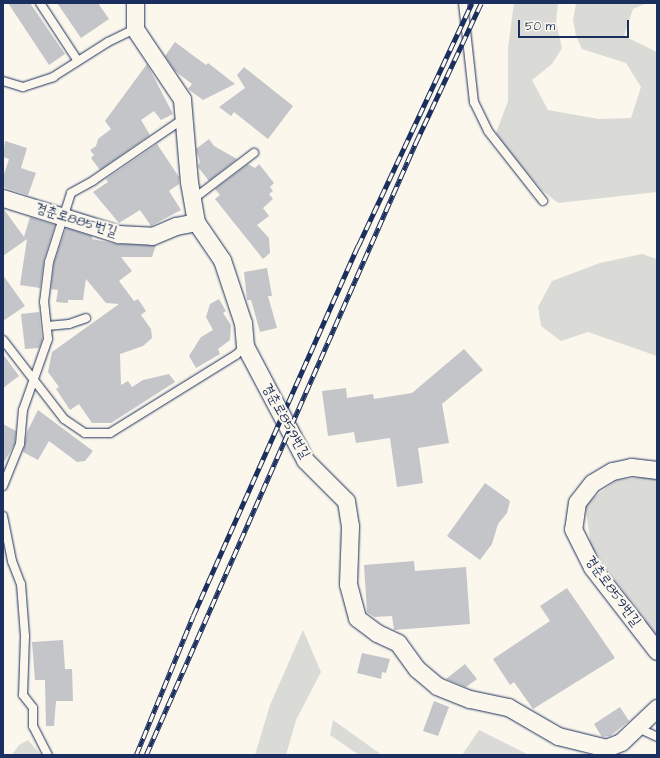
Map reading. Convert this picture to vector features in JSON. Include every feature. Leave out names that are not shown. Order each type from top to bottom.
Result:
[{"type":"street","points":[[135,29],[136,3]]},
{"type":"street","name":"경춘로859번길","points":[[135,29],[182,99],[192,200],[196,222],[222,260],[243,323],[246,346],[305,460],[346,501],[350,526],[348,584],[357,618],[377,633],[398,643],[417,669],[437,686],[470,699],[508,707],[558,736],[606,748],[621,742],[657,708]]},
{"type":"street","name":"경춘로885번길","points":[[3,198],[118,234],[145,235],[196,222]]},
{"type":"street","name":"경춘로859번길","points":[[657,470],[631,467],[612,471],[592,483],[577,502],[573,528],[592,567],[657,651]]},
{"type":"lane","points":[[40,3],[78,61]]},
{"type":"lane","points":[[463,3],[474,102],[488,131],[543,201]]},
{"type":"lane","points":[[3,81],[23,87],[53,77],[135,29]]},
{"type":"lane","points":[[3,486],[20,444],[23,410],[35,382],[48,340],[44,302],[49,262],[62,216],[71,193],[94,180],[183,120]]},
{"type":"lane","points":[[192,200],[254,153]]},
{"type":"lane","points":[[47,326],[69,324],[86,318]]},
{"type":"lane","points":[[3,340],[64,419],[85,433],[110,433],[236,355],[246,346]]},
{"type":"lane","points":[[3,516],[12,561],[21,584],[25,636],[23,695],[33,708],[33,726],[48,755]]},
{"type":"lane","points":[[636,728],[657,737]]},
{"type":"shaded area","points":[[514,3],[558,3],[556,22],[562,48],[552,64],[532,80],[548,110],[599,119],[631,118],[641,87],[626,63],[582,49],[576,36],[573,20],[576,3],[647,3],[633,9],[624,36],[657,52],[657,192],[558,203],[542,190],[517,161],[496,133],[508,101],[508,48]]},
{"type":"shaded area","points":[[642,254],[657,259],[657,356],[588,332],[561,341],[541,326],[538,307],[552,281],[600,263]]},
{"type":"shaded area","points":[[657,476],[657,638],[591,546],[585,504],[617,480]]},
{"type":"shaded area","points":[[303,630],[321,672],[296,720],[286,755],[255,755],[270,705]]},
{"type":"shaded area","points":[[333,720],[382,755],[359,755],[330,735]]},
{"type":"shaded area","points":[[479,730],[529,755],[462,755]]},
{"type":"shaded area","points":[[28,740],[41,755],[12,755],[19,745]]},
{"type":"building","points":[[8,3],[30,3],[65,54],[49,65]]},
{"type":"building","points":[[57,3],[98,3],[109,19],[81,38]]},
{"type":"building","points":[[175,42],[206,65],[208,63],[235,84],[203,100],[188,89],[192,84],[175,71],[165,56]]},
{"type":"building","points":[[147,64],[173,114],[161,120],[154,111],[141,120],[150,135],[100,170],[91,158],[94,155],[90,150],[96,146],[98,139],[111,129],[105,121]]},
{"type":"building","points":[[244,67],[293,106],[268,139],[234,112],[231,116],[219,107],[245,88],[237,75]]},
{"type":"building","points":[[209,139],[214,146],[237,159],[209,181],[198,167],[200,162],[196,149]]},
{"type":"building","points":[[5,141],[27,148],[21,168],[36,173],[28,195],[3,187],[3,177],[9,159],[3,157]]},
{"type":"building","points":[[157,144],[179,177],[179,184],[169,191],[181,210],[151,226],[140,210],[119,223],[93,192],[108,182],[106,179]]},
{"type":"building","points":[[248,164],[255,168],[259,164],[274,183],[270,187],[273,191],[269,194],[273,199],[263,208],[269,216],[257,225],[269,238],[270,253],[263,259],[215,199],[220,195],[215,189]]},
{"type":"building","points":[[3,208],[24,237],[30,217],[55,225],[44,260],[40,288],[20,285],[27,239],[3,256]]},
{"type":"building","points":[[66,228],[92,236],[92,239],[117,244],[156,245],[152,257],[121,257],[132,271],[119,281],[134,301],[138,299],[146,311],[141,315],[151,329],[152,338],[143,346],[120,354],[121,385],[128,381],[132,387],[143,380],[169,374],[175,382],[111,423],[92,423],[79,404],[70,410],[56,389],[59,387],[48,372],[52,352],[119,304],[106,303],[86,279],[83,300],[68,300],[68,303],[56,302],[58,290],[51,289],[54,263]]},
{"type":"building","points":[[267,268],[272,296],[268,296],[277,328],[260,332],[251,300],[247,300],[244,272]]},
{"type":"building","points":[[3,275],[25,306],[3,321]]},
{"type":"building","points":[[219,299],[226,311],[223,313],[231,325],[230,340],[218,349],[220,354],[196,368],[189,356],[201,337],[213,330],[206,317],[210,304]]},
{"type":"building","points":[[39,312],[42,341],[39,348],[25,349],[21,314]]},
{"type":"building","points":[[464,349],[483,370],[442,404],[449,443],[418,448],[423,483],[397,487],[390,438],[356,443],[354,432],[328,436],[322,391],[346,388],[347,398],[373,394],[374,399],[412,393]]},
{"type":"building","points":[[3,354],[19,376],[3,388]]},
{"type":"building","points":[[38,410],[93,451],[85,461],[77,462],[49,441],[38,460],[23,452],[27,432]]},
{"type":"building","points":[[3,424],[16,431],[15,443],[3,464]]},
{"type":"building","points":[[485,483],[510,501],[507,513],[498,524],[492,544],[480,560],[447,536]]},
{"type":"building","points":[[414,561],[415,571],[466,567],[470,624],[394,630],[392,616],[374,617],[367,612],[364,565]]},
{"type":"building","points":[[567,588],[615,658],[533,709],[514,682],[510,685],[493,659],[550,621],[540,606]]},
{"type":"building","points":[[63,640],[65,669],[72,669],[73,701],[56,701],[54,726],[46,726],[45,680],[35,680],[32,642]]},
{"type":"building","points":[[362,653],[390,659],[386,673],[382,672],[381,679],[357,673]]},
{"type":"building","points":[[465,664],[477,679],[466,687],[446,679]]},
{"type":"building","points":[[434,701],[449,707],[438,736],[423,731]]},
{"type":"building","points":[[620,707],[629,721],[610,736],[602,737],[594,724]]},
{"type":"railway","points":[[136,755],[193,616],[358,246],[472,3]]},
{"type":"railway","points":[[146,755],[416,142],[481,3]]}]
